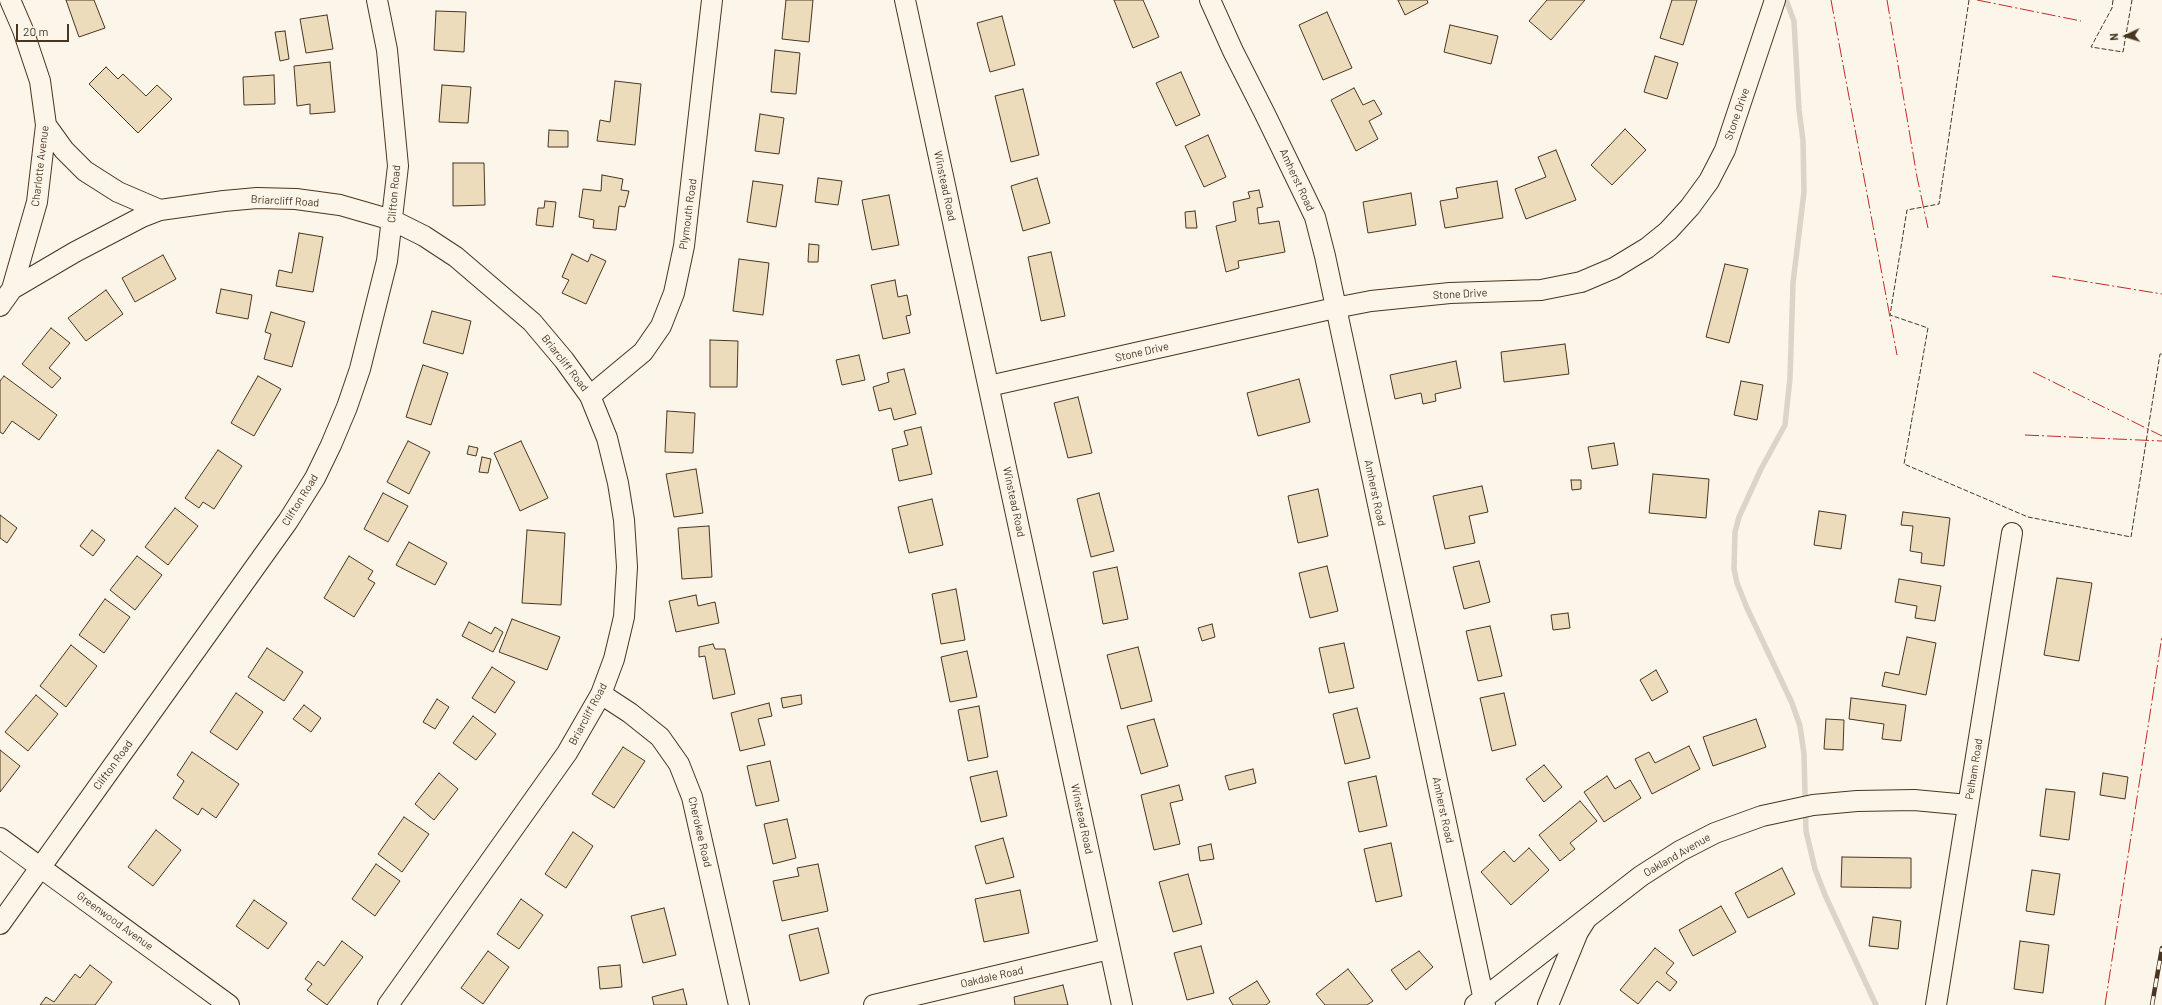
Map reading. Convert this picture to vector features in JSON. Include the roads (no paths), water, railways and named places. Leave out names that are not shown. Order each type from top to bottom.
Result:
[{"type":"street","name":"Charlotte Avenue","points":[[0,306],[12,289],[37,202],[46,125],[40,81],[23,30],[10,0]]},
{"type":"street","name":"Clifton Road","points":[[0,924],[284,527],[315,478],[331,446],[360,369],[387,261],[398,166],[387,50],[378,0]]},
{"type":"street","name":"Plymouth Road","points":[[590,396],[643,352],[661,326],[674,293],[684,246],[712,0]]},
{"type":"street","name":"Winstead Road","points":[[905,0],[1122,1005]]},
{"type":"street","name":"Amherst Road","points":[[1210,0],[1233,51],[1314,217],[1325,256],[1481,1003]]},
{"type":"street","name":"Stone Drive","points":[[989,386],[1371,301],[1450,293],[1541,290],[1581,282],[1614,268],[1647,248],[1668,231],[1690,207],[1709,181],[1725,150],[1775,0]]},
{"type":"street","points":[[46,125],[64,150],[85,171],[118,192],[160,210]]},
{"type":"street","name":"Briarcliff Road","points":[[12,289],[75,252],[142,217],[160,210],[257,198],[296,199],[340,205],[392,220],[424,236],[443,249],[496,290],[532,322],[564,360],[590,396],[607,438],[618,483],[624,520],[627,567],[624,617],[614,659],[600,694],[567,753],[388,1005]]},
{"type":"street","name":"Pelham Road","points":[[1936,1005],[2012,533]]},
{"type":"street","name":"Cherokee Road","points":[[600,694],[630,713],[660,737],[679,764],[692,797],[739,1005]]},
{"type":"street","name":"Oakland Avenue","points":[[1481,1003],[1590,914],[1641,876],[1680,851],[1715,833],[1762,816],[1813,805],[1857,801],[1914,800],[1968,805]]},
{"type":"street","name":"Greenwood Avenue","points":[[0,838],[229,1005]]},
{"type":"street","points":[[1548,1005],[1578,932],[1590,914]]},
{"type":"street","name":"Oakdale Road","points":[[874,1005],[1109,949]]},
{"type":"waterway","points":[[1786,0],[1794,21],[1799,110],[1803,140],[1804,192],[1793,283],[1790,378],[1785,425],[1761,469],[1739,517],[1735,532],[1734,569],[1737,583],[1747,608],[1792,703],[1800,726],[1804,754],[1806,831],[1815,869],[1825,895],[1876,1005]]},
{"type":"railway","points":[[2152,1005],[2162,948]]}]
